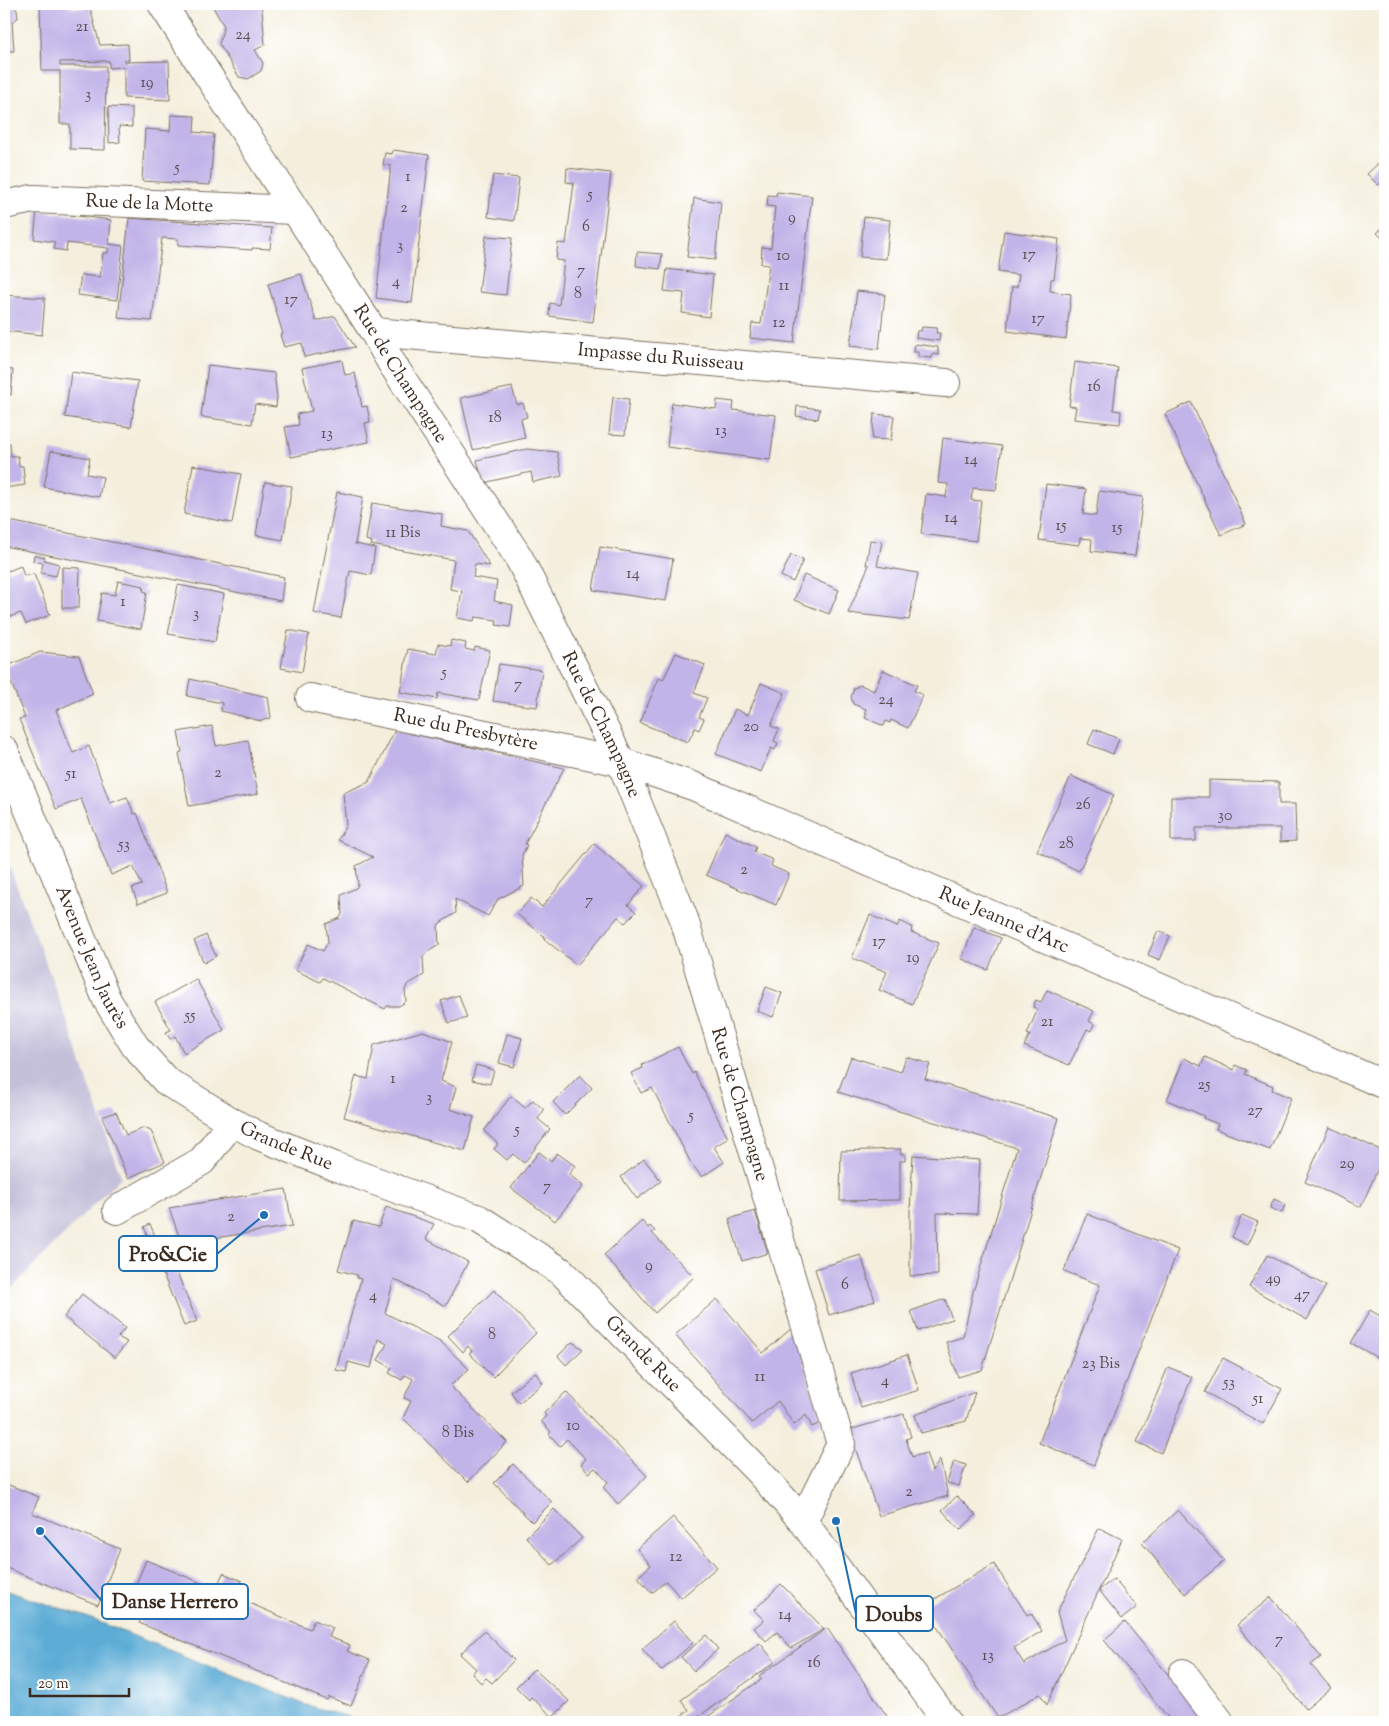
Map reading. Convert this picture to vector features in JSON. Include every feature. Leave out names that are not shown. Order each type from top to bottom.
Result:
[{"type":"street","name":"Rue de Champagne","points":[[162,4],[519,558],[621,762],[684,920],[840,1444],[803,1521]]},
{"type":"street","name":"Rue de la Motte","points":[[4,205],[33,200],[295,210]]},
{"type":"street","name":"Impasse du Ruisseau","points":[[374,332],[946,383]]},
{"type":"street","name":"Rue du Presbytère","points":[[310,698],[621,762]]},
{"type":"street","name":"Avenue Jean Jaurès","points":[[4,750],[107,1000],[134,1046],[166,1081],[232,1122]]},
{"type":"street","name":"Rue Jeanne d'Arc","points":[[621,762],[692,786],[1385,1085]]},
{"type":"street","points":[[118,1210],[202,1161],[232,1122]]},
{"type":"street","name":"Grande Rue","points":[[232,1122],[258,1136],[334,1166],[479,1219],[562,1272],[759,1472],[803,1521],[947,1722]]},
{"type":"street","points":[[1183,1673],[1220,1722]]},
{"type":"shaded area","points":[[4,852],[60,1001],[121,1177],[4,1296]]},
{"type":"water","points":[[4,1590],[84,1616],[306,1705],[366,1722],[4,1722]]},
{"type":"building","points":[[4,4],[11,4],[17,10],[18,18],[12,22],[14,51],[4,51]]},
{"type":"building","points":[[40,4],[70,4],[70,8],[90,8],[100,45],[128,44],[129,60],[124,60],[124,62],[169,61],[170,100],[124,98],[124,67],[109,68],[109,61],[60,62],[60,66],[106,66],[105,150],[70,149],[70,124],[60,124],[60,71],[42,71]]},
{"type":"building","points":[[215,4],[259,4],[262,9],[265,45],[255,50],[263,63],[261,71],[248,79],[239,77],[219,44],[224,26],[214,9]]},
{"type":"building","points":[[108,107],[132,108],[132,127],[119,126],[120,142],[109,143]]},
{"type":"building","points":[[171,115],[195,116],[194,132],[214,134],[210,185],[142,181],[145,129],[170,131]]},
{"type":"building","points":[[393,150],[429,155],[412,303],[376,298],[391,166],[383,165],[385,153],[392,154]]},
{"type":"building","points":[[1385,157],[1385,179],[1378,185],[1367,174]]},
{"type":"building","points":[[567,168],[611,173],[593,322],[549,316],[550,303],[559,305],[564,261],[556,260],[558,243],[566,244],[574,183],[566,182]]},
{"type":"building","points":[[493,175],[519,178],[514,221],[488,217]]},
{"type":"building","points":[[777,192],[812,196],[794,343],[750,338],[752,323],[761,324],[769,265],[761,264],[762,247],[771,248],[775,207],[767,206],[768,195],[776,196]]},
{"type":"building","points":[[694,198],[721,203],[715,260],[687,257]]},
{"type":"building","points":[[37,211],[111,220],[109,244],[123,246],[117,300],[78,295],[81,275],[100,277],[103,253],[108,253],[108,248],[67,243],[66,251],[54,249],[55,242],[34,239]]},
{"type":"building","points":[[864,217],[890,220],[886,259],[860,257]]},
{"type":"building","points":[[129,218],[272,228],[270,249],[252,248],[252,250],[178,245],[178,239],[162,238],[152,321],[118,318]]},
{"type":"building","points":[[1385,225],[1385,241],[1377,233]]},
{"type":"building","points":[[1004,231],[1059,239],[1054,279],[1051,279],[1050,291],[1071,294],[1066,339],[1007,331],[1012,287],[1017,287],[1019,275],[998,272]]},
{"type":"building","points":[[486,236],[512,238],[506,295],[479,292]]},
{"type":"building","points":[[637,252],[662,254],[660,269],[636,266]]},
{"type":"building","points":[[667,269],[713,275],[709,317],[682,313],[684,293],[664,291]]},
{"type":"building","points":[[301,274],[316,321],[335,316],[355,347],[304,357],[302,343],[284,347],[280,335],[283,334],[268,284]]},
{"type":"building","points":[[857,291],[885,294],[879,349],[850,346]]},
{"type":"building","points":[[4,295],[45,298],[42,335],[4,331]]},
{"type":"building","points":[[922,327],[937,328],[936,333],[940,333],[939,341],[916,338],[917,331],[921,331]]},
{"type":"building","points":[[915,344],[938,347],[938,355],[933,354],[932,358],[918,357],[918,352],[914,352]]},
{"type":"building","points":[[342,360],[345,375],[355,373],[362,407],[367,406],[370,422],[365,423],[369,442],[291,457],[285,427],[299,425],[297,414],[312,411],[302,368]]},
{"type":"building","points":[[1075,362],[1118,368],[1113,410],[1121,411],[1120,424],[1074,419],[1076,407],[1069,406]]},
{"type":"building","points":[[208,365],[274,373],[277,397],[276,407],[255,404],[252,424],[201,417]]},
{"type":"building","points":[[4,369],[13,370],[11,395],[4,394]]},
{"type":"building","points":[[71,372],[138,381],[131,427],[65,417]]},
{"type":"building","points":[[512,387],[517,405],[523,403],[527,417],[521,419],[525,438],[473,450],[461,398]]},
{"type":"building","points":[[613,397],[629,399],[625,435],[609,434]]},
{"type":"building","points":[[717,400],[734,402],[733,410],[776,415],[770,460],[667,447],[672,403],[716,409]]},
{"type":"building","points":[[1191,402],[1246,524],[1221,535],[1165,414]]},
{"type":"building","points":[[797,406],[820,409],[818,419],[796,416]]},
{"type":"building","points":[[874,414],[894,416],[891,440],[872,439]]},
{"type":"building","points":[[943,438],[1002,446],[996,490],[973,488],[971,500],[981,501],[976,541],[921,534],[926,494],[946,497],[948,484],[938,483]]},
{"type":"building","points":[[10,443],[11,456],[18,456],[19,466],[23,466],[25,485],[4,488],[4,444]]},
{"type":"building","points":[[527,449],[557,452],[562,476],[533,482],[531,472],[483,483],[477,460]]},
{"type":"building","points":[[51,451],[90,458],[87,474],[103,477],[99,497],[44,487]]},
{"type":"building","points":[[193,465],[241,474],[232,523],[184,514]]},
{"type":"building","points":[[265,482],[292,486],[283,540],[256,535]]},
{"type":"building","points":[[1046,484],[1086,489],[1083,514],[1096,516],[1099,491],[1143,497],[1135,556],[1091,551],[1092,539],[1080,538],[1079,545],[1039,540]]},
{"type":"building","points":[[337,492],[363,497],[355,544],[375,548],[371,575],[350,571],[341,618],[314,613]]},
{"type":"building","points":[[372,503],[442,514],[441,526],[468,531],[490,566],[475,564],[473,577],[497,581],[494,601],[513,605],[510,627],[496,625],[497,620],[475,617],[474,621],[457,618],[462,591],[450,589],[454,560],[371,545],[372,542],[366,540]]},
{"type":"building","points":[[4,520],[284,577],[281,601],[4,546]]},
{"type":"building","points":[[870,540],[882,542],[877,566],[918,573],[909,620],[848,613],[869,565],[866,565]]},
{"type":"building","points":[[600,547],[673,559],[666,601],[593,590]]},
{"type":"building","points":[[34,555],[45,557],[44,560],[59,564],[56,576],[41,573],[43,563],[33,561]]},
{"type":"building","points":[[791,555],[803,560],[793,582],[781,576]]},
{"type":"building","points":[[4,561],[8,571],[21,566],[24,576],[34,574],[50,615],[26,624],[21,613],[4,619]]},
{"type":"building","points":[[62,567],[80,568],[79,608],[62,608]]},
{"type":"building","points":[[804,575],[839,590],[829,614],[794,600]]},
{"type":"building","points":[[118,581],[144,586],[143,591],[147,592],[141,629],[97,621],[102,593],[115,595]]},
{"type":"building","points":[[178,585],[224,594],[215,642],[168,634]]},
{"type":"building","points":[[288,630],[309,634],[302,672],[281,668]]},
{"type":"building","points":[[451,640],[466,643],[465,649],[474,651],[475,647],[490,650],[479,700],[438,693],[437,699],[400,692],[408,649],[436,654],[438,644],[450,646]]},
{"type":"building","points":[[40,652],[79,656],[93,694],[56,710],[73,753],[89,746],[110,803],[127,797],[134,814],[137,813],[167,893],[138,904],[132,888],[142,885],[133,866],[111,875],[81,799],[56,809],[19,719],[25,718],[5,667]]},
{"type":"building","points":[[676,653],[705,665],[694,693],[707,698],[699,717],[704,719],[699,730],[695,728],[688,742],[640,723],[659,678],[663,680]]},
{"type":"building","points":[[499,664],[542,670],[537,707],[493,701]]},
{"type":"building","points":[[883,670],[917,685],[914,691],[923,695],[908,728],[891,720],[890,723],[886,721],[884,726],[865,718],[866,709],[853,704],[851,697],[854,688],[861,685],[874,691]]},
{"type":"building","points":[[190,679],[268,697],[271,718],[261,721],[221,711],[222,703],[187,696]]},
{"type":"building","points":[[761,683],[785,693],[771,726],[779,729],[774,741],[778,743],[775,750],[771,748],[761,772],[716,754],[735,709],[748,715]]},
{"type":"building","points":[[212,726],[216,746],[248,740],[258,794],[189,806],[179,753],[182,752],[178,732]]},
{"type":"building","points":[[1094,729],[1119,739],[1113,754],[1088,744]]},
{"type":"building","points":[[395,730],[564,768],[525,844],[527,845],[522,855],[524,886],[498,899],[488,916],[455,899],[456,913],[438,926],[439,945],[423,957],[424,975],[407,985],[405,990],[406,1001],[404,1003],[399,1006],[387,1006],[385,1009],[323,978],[320,982],[295,970],[308,944],[323,951],[328,942],[326,924],[340,918],[342,914],[341,895],[356,888],[358,885],[356,866],[373,857],[338,840],[346,825],[343,793],[369,782]]},
{"type":"building","points":[[1071,776],[1114,795],[1079,871],[1037,851]]},
{"type":"building","points":[[1209,780],[1279,782],[1279,804],[1295,804],[1296,841],[1280,842],[1280,828],[1196,828],[1196,841],[1171,841],[1171,797],[1209,797]]},
{"type":"building","points":[[725,832],[756,847],[754,852],[773,860],[771,866],[789,874],[776,905],[706,875]]},
{"type":"building","points":[[594,844],[644,886],[628,905],[636,912],[625,923],[618,917],[577,965],[544,939],[545,937],[517,914],[531,898],[542,907]]},
{"type":"building","points":[[870,915],[897,927],[900,921],[912,927],[911,932],[939,943],[912,1004],[879,990],[887,972],[852,958]]},
{"type":"building","points":[[974,927],[1001,938],[988,970],[962,959]]},
{"type":"building","points":[[1158,931],[1170,936],[1160,960],[1148,955]]},
{"type":"building","points":[[206,935],[216,956],[204,963],[194,941]]},
{"type":"building","points":[[196,979],[224,1030],[184,1053],[175,1036],[170,1039],[166,1032],[171,1030],[155,1002]]},
{"type":"building","points":[[766,987],[782,993],[773,1017],[757,1011]]},
{"type":"building","points":[[1047,990],[1094,1011],[1089,1021],[1094,1024],[1091,1031],[1087,1029],[1069,1065],[1024,1046],[1030,1035],[1027,1034],[1038,1009],[1033,1007],[1036,1000],[1041,1002]]},
{"type":"building","points":[[459,995],[467,1018],[449,1023],[441,1001]]},
{"type":"building","points":[[423,1031],[452,1042],[441,1081],[456,1087],[450,1109],[474,1117],[465,1151],[344,1117],[356,1076],[368,1079],[374,1045]]},
{"type":"building","points":[[507,1034],[522,1038],[514,1067],[499,1063]]},
{"type":"building","points":[[678,1047],[692,1074],[694,1072],[728,1138],[714,1147],[724,1162],[702,1177],[691,1163],[652,1088],[641,1093],[631,1073],[643,1068],[642,1065]]},
{"type":"building","points":[[851,1057],[901,1072],[906,1057],[930,1064],[925,1079],[1059,1118],[982,1370],[958,1377],[946,1342],[963,1337],[973,1292],[1017,1148],[838,1092]]},
{"type":"building","points":[[1205,1057],[1234,1070],[1235,1065],[1247,1070],[1245,1074],[1273,1086],[1272,1090],[1291,1098],[1270,1150],[1216,1129],[1218,1124],[1167,1100],[1184,1058],[1201,1066]]},
{"type":"building","points":[[476,1065],[494,1070],[490,1084],[472,1080]]},
{"type":"building","points":[[580,1075],[592,1088],[565,1115],[553,1102]]},
{"type":"building","points":[[511,1096],[525,1108],[533,1100],[544,1110],[538,1119],[550,1129],[524,1163],[513,1154],[507,1160],[494,1149],[498,1144],[484,1131]]},
{"type":"building","points":[[116,1112],[126,1135],[144,1128],[151,1131],[165,1162],[128,1178],[102,1117]]},
{"type":"building","points":[[1329,1127],[1385,1152],[1361,1207],[1305,1182]]},
{"type":"building","points":[[901,1149],[900,1154],[905,1154],[905,1161],[900,1161],[900,1200],[840,1201],[841,1151]]},
{"type":"building","points":[[539,1152],[551,1161],[557,1153],[575,1166],[569,1174],[583,1186],[555,1221],[511,1188]]},
{"type":"building","points":[[913,1155],[980,1160],[977,1214],[937,1213],[938,1275],[910,1276],[910,1211]]},
{"type":"building","points":[[644,1159],[661,1181],[637,1199],[621,1177]]},
{"type":"building","points":[[286,1189],[292,1226],[209,1239],[212,1257],[188,1261],[169,1208]]},
{"type":"building","points":[[1274,1199],[1285,1204],[1282,1213],[1270,1208]]},
{"type":"building","points":[[386,1207],[434,1224],[426,1239],[468,1262],[446,1306],[394,1279],[385,1313],[440,1341],[469,1369],[450,1386],[507,1442],[468,1482],[403,1418],[411,1401],[404,1398],[413,1379],[405,1375],[402,1380],[389,1373],[392,1368],[378,1360],[387,1344],[378,1339],[371,1368],[348,1362],[346,1372],[336,1370],[361,1279],[357,1278],[357,1275],[338,1270],[353,1221],[379,1227]]},
{"type":"building","points":[[755,1211],[768,1253],[742,1261],[729,1219]]},
{"type":"building","points":[[1087,1214],[1178,1250],[1094,1465],[1039,1443],[1100,1285],[1064,1271]]},
{"type":"building","points":[[1242,1215],[1258,1222],[1247,1245],[1232,1237]]},
{"type":"building","points":[[642,1221],[648,1228],[650,1226],[655,1231],[652,1233],[694,1277],[655,1313],[604,1255]]},
{"type":"building","points":[[150,1224],[157,1241],[163,1239],[197,1321],[184,1326],[144,1227]]},
{"type":"building","points":[[861,1255],[875,1301],[829,1315],[815,1269]]},
{"type":"building","points":[[1267,1255],[1326,1286],[1307,1320],[1249,1287]]},
{"type":"building","points":[[494,1290],[536,1333],[493,1377],[469,1353],[472,1351],[468,1346],[463,1352],[448,1336]]},
{"type":"building","points":[[82,1294],[125,1328],[118,1337],[127,1342],[115,1358],[64,1317]]},
{"type":"building","points":[[717,1299],[763,1353],[793,1327],[822,1422],[812,1427],[806,1415],[794,1425],[778,1401],[752,1423],[675,1335]]},
{"type":"building","points":[[945,1299],[952,1319],[918,1331],[911,1311]]},
{"type":"building","points":[[1370,1310],[1385,1319],[1385,1362],[1351,1343]]},
{"type":"building","points":[[572,1342],[583,1349],[566,1365],[558,1356]]},
{"type":"building","points":[[907,1355],[919,1390],[861,1408],[851,1373]]},
{"type":"building","points":[[1223,1358],[1282,1389],[1263,1424],[1205,1392]]},
{"type":"building","points":[[1168,1367],[1192,1377],[1161,1453],[1137,1442]]},
{"type":"building","points":[[535,1372],[543,1383],[519,1403],[511,1392]]},
{"type":"building","points":[[566,1392],[647,1476],[618,1504],[603,1487],[608,1482],[595,1468],[589,1473],[581,1464],[586,1459],[567,1439],[560,1446],[541,1421],[546,1416],[544,1413]]},
{"type":"building","points":[[975,1392],[966,1421],[921,1433],[915,1415]]},
{"type":"building","points":[[904,1414],[911,1437],[906,1439],[912,1457],[926,1453],[932,1471],[940,1460],[948,1496],[879,1516],[849,1430]]},
{"type":"building","points":[[954,1461],[966,1465],[959,1486],[947,1483]]},
{"type":"building","points":[[513,1464],[552,1502],[532,1522],[494,1483]]},
{"type":"building","points":[[4,1483],[39,1497],[32,1513],[120,1549],[98,1605],[4,1567]]},
{"type":"building","points":[[957,1496],[976,1515],[960,1530],[942,1510]]},
{"type":"building","points":[[554,1509],[582,1538],[552,1565],[526,1537]]},
{"type":"building","points":[[1178,1510],[1224,1561],[1185,1594],[1142,1543]]},
{"type":"building","points":[[673,1517],[717,1567],[681,1598],[666,1581],[652,1593],[638,1577],[651,1565],[637,1549]]},
{"type":"building","points":[[1099,1528],[1122,1539],[1047,1705],[1040,1694],[998,1718],[923,1606],[994,1564],[1027,1615],[1031,1613],[1042,1631],[1014,1648],[1024,1664],[1065,1640],[1057,1612]]},
{"type":"building","points":[[146,1560],[216,1589],[223,1573],[242,1581],[235,1597],[310,1629],[314,1620],[333,1628],[329,1637],[350,1645],[347,1651],[370,1660],[351,1706],[329,1697],[327,1700],[139,1623],[148,1601],[132,1594]]},
{"type":"building","points":[[1114,1579],[1137,1607],[1122,1619],[1099,1590]]},
{"type":"building","points":[[781,1584],[824,1629],[791,1648],[777,1632],[766,1641],[754,1628],[764,1620],[754,1610]]},
{"type":"building","points":[[1271,1597],[1321,1657],[1311,1665],[1331,1688],[1306,1709],[1237,1625]]},
{"type":"building","points":[[674,1621],[693,1643],[661,1671],[642,1649]]},
{"type":"building","points":[[1125,1622],[1205,1722],[1172,1722],[1104,1640]]},
{"type":"building","points":[[827,1628],[891,1722],[700,1722],[762,1679],[759,1676]]},
{"type":"building","points":[[484,1631],[514,1660],[492,1683],[486,1678],[481,1683],[472,1674],[476,1669],[460,1654]]},
{"type":"building","points":[[706,1635],[718,1649],[694,1671],[681,1657]]},
{"type":"building","points":[[760,1643],[775,1662],[691,1722],[673,1722],[689,1710],[681,1700]]},
{"type":"building","points":[[534,1669],[569,1701],[553,1717],[531,1697],[529,1700],[516,1687]]},
{"type":"place","name":"Pro&Cie","points":[[264,1215]]},
{"type":"place","name":"Doubs","points":[[836,1521]]},
{"type":"place","name":"Danse Herrero","points":[[40,1531]]}]
